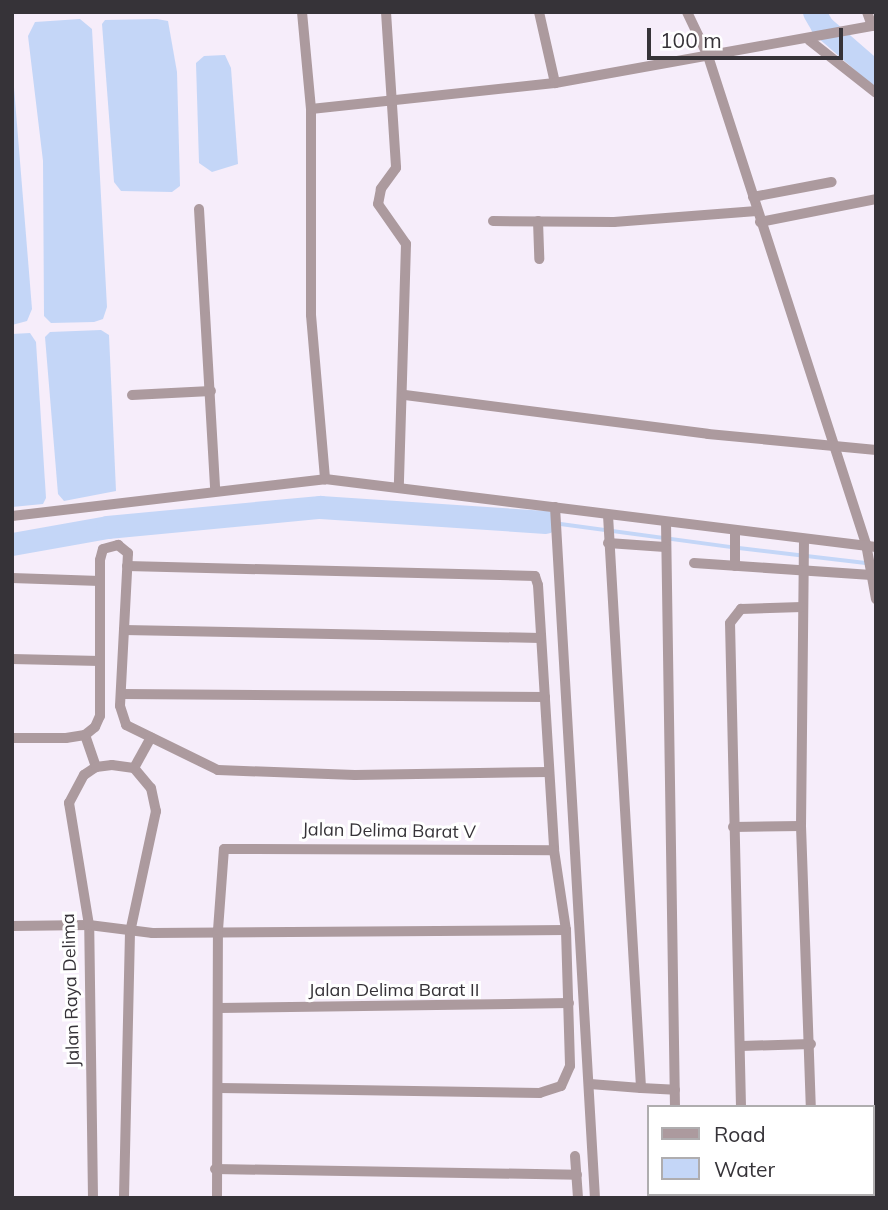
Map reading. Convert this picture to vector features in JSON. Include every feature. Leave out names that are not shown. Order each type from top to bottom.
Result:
[{"type":"street","points":[[302,12],[311,109],[311,315],[325,479]]},
{"type":"street","points":[[386,12],[396,167],[381,189],[378,204],[406,243],[405,395],[400,485]]},
{"type":"street","points":[[539,12],[555,83]]},
{"type":"street","points":[[687,12],[708,56],[831,444],[870,548],[876,599]]},
{"type":"street","points":[[311,109],[555,83],[814,39],[872,26],[867,12]]},
{"type":"street","points":[[814,39],[876,93]]},
{"type":"street","points":[[753,197],[832,181]]},
{"type":"street","points":[[760,222],[876,199]]},
{"type":"street","points":[[199,209],[215,490]]},
{"type":"street","points":[[492,221],[614,222],[757,211]]},
{"type":"street","points":[[538,221],[539,259]]},
{"type":"street","points":[[132,395],[211,391]]},
{"type":"street","points":[[405,395],[708,434],[876,450]]},
{"type":"street","points":[[12,516],[325,479],[400,485],[608,529],[665,536],[736,530],[804,545],[870,548]]},
{"type":"street","points":[[556,516],[595,1198]]},
{"type":"street","points":[[608,529],[665,536]]},
{"type":"street","points":[[608,529],[641,1088]]},
{"type":"street","points":[[735,554],[736,530]]},
{"type":"street","points":[[665,536],[675,1105]]},
{"type":"street","points":[[12,738],[85,735],[100,716],[101,554],[109,545],[124,547],[127,566],[121,694],[126,724],[151,737],[218,770],[355,775],[550,772]]},
{"type":"street","points":[[804,545],[801,826],[811,1044],[811,1105]]},
{"type":"street","points":[[694,563],[735,554],[803,567],[871,572]]},
{"type":"street","points":[[127,566],[535,576],[554,850],[566,930],[569,1003],[570,1066],[556,1090],[219,1088]]},
{"type":"street","points":[[12,578],[100,581]]},
{"type":"street","points":[[741,1105],[733,827],[732,615],[741,609],[802,607]]},
{"type":"street","points":[[124,629],[541,638]]},
{"type":"street","points":[[12,659],[100,661]]},
{"type":"street","points":[[121,694],[545,697]]},
{"type":"street","points":[[85,735],[96,767],[134,768],[151,788],[156,811],[130,932],[124,1198]]},
{"type":"street","points":[[134,768],[151,737]]},
{"type":"street","name":"Jalan Raya Delima","points":[[93,1198],[89,925],[69,803],[74,787],[96,767]]},
{"type":"street","points":[[733,827],[801,826]]},
{"type":"street","name":"Jalan Delima Barat V","points":[[218,930],[224,849],[554,850]]},
{"type":"street","points":[[12,926],[89,925],[130,932],[566,930]]},
{"type":"street","points":[[217,1198],[215,1168],[219,1088],[218,930]]},
{"type":"street","name":"Jalan Delima Barat II","points":[[219,1008],[569,1003]]},
{"type":"street","points":[[741,1046],[811,1044]]},
{"type":"street","points":[[590,1084],[675,1090]]},
{"type":"street","points":[[575,1156],[578,1198]]},
{"type":"street","points":[[215,1168],[577,1175]]},
{"type":"water","points":[[80,19],[92,29],[107,307],[103,319],[94,322],[51,323],[44,316],[43,161],[28,36],[35,22]]},
{"type":"water","points":[[105,20],[168,21],[177,72],[180,186],[172,192],[121,191],[114,182],[102,24]]},
{"type":"water","points":[[225,55],[231,68],[238,164],[212,172],[199,163],[196,63],[204,56]]},
{"type":"water","points":[[12,63],[32,309],[27,321],[12,325]]},
{"type":"water","points":[[101,330],[109,335],[116,491],[64,501],[58,494],[45,337],[50,332]]},
{"type":"water","points":[[30,333],[36,342],[46,498],[43,504],[12,507],[12,334]]},
{"type":"waterway","points":[[814,12],[822,26],[876,73]]},
{"type":"waterway","points":[[12,544],[107,527],[320,507],[546,522]]},
{"type":"waterway","points":[[546,522],[731,547]]},
{"type":"waterway","points":[[739,548],[876,564]]}]
